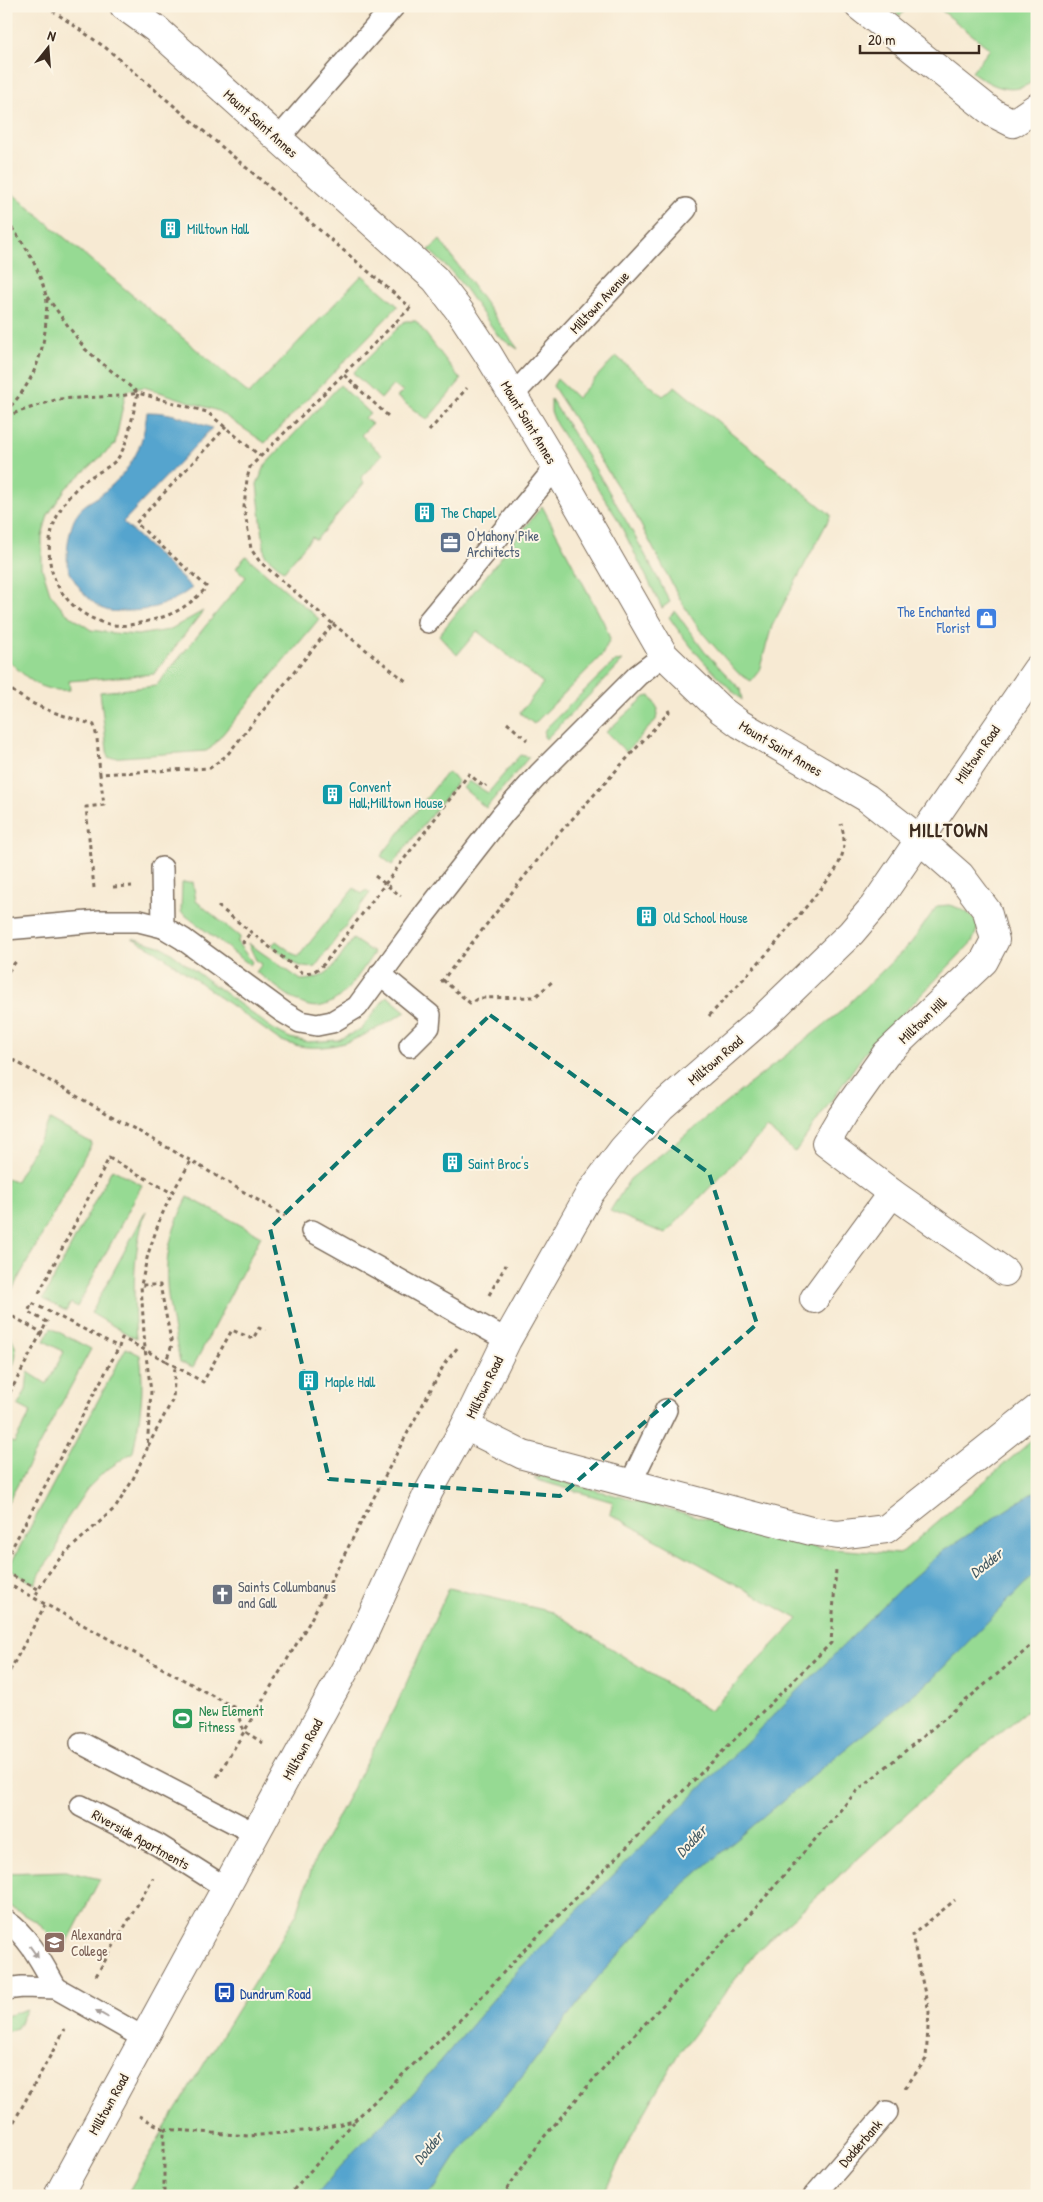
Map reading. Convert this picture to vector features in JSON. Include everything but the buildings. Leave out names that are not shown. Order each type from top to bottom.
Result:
[{"type":"street","name":"Mount Saint Annes","points":[[124,6],[156,29],[435,279],[462,313],[556,467],[664,655],[721,710],[740,724],[867,798],[919,839]]},
{"type":"street","points":[[859,6],[993,113],[1013,123],[1037,107]]},
{"type":"street","name":"Milltown Road","points":[[58,2196],[360,1642],[429,1491],[464,1426],[506,1340],[590,1193],[623,1149],[661,1107],[764,1017],[851,932],[874,906],[1037,669]]},
{"type":"street","name":"Milltown Hill","points":[[919,839],[960,875],[988,911],[995,940],[984,961],[886,1054],[842,1116],[826,1143],[892,1193],[1005,1272]]},
{"type":"street","points":[[814,1299],[892,1193]]},
{"type":"street","points":[[464,1426],[523,1455],[811,1531],[838,1535],[886,1529],[1037,1409]]},
{"type":"lane","points":[[278,139],[394,6]]},
{"type":"lane","name":"Milltown Avenue","points":[[512,395],[686,209]]},
{"type":"lane","points":[[428,622],[556,467]]},
{"type":"lane","points":[[6,929],[100,921],[139,921],[163,927],[183,939],[260,997],[300,1022],[317,1025],[332,1022],[357,1007],[380,974],[515,801],[539,774],[638,675],[664,655]]},
{"type":"lane","points":[[162,868],[163,927]]},
{"type":"lane","points":[[380,974],[430,1015],[429,1028],[410,1046]]},
{"type":"lane","points":[[312,1231],[506,1340]]},
{"type":"lane","points":[[631,1482],[666,1410]]},
{"type":"lane","points":[[81,1743],[256,1834]]},
{"type":"lane","name":"Riverside Apartments","points":[[81,1806],[158,1845],[226,1888]]},
{"type":"lane","points":[[6,1921],[15,1927],[39,1957],[56,1988]]},
{"type":"lane","points":[[6,1990],[22,1987],[56,1988],[144,2038]]},
{"type":"lane","name":"Dodderbank","points":[[814,2196],[887,2112]]},
{"type":"path","points":[[46,6],[106,48],[418,314]]},
{"type":"path","points":[[6,222],[25,247],[46,297],[85,349],[138,392],[207,412],[260,456]]},
{"type":"path","points":[[407,682],[333,624],[260,562],[251,549],[244,507],[246,479],[250,467],[411,308],[435,279]]},
{"type":"path","points":[[6,411],[20,397],[38,363],[44,344],[46,297]]},
{"type":"path","points":[[344,375],[388,416]]},
{"type":"path","points":[[429,431],[470,384],[475,392]]},
{"type":"path","points":[[6,416],[58,399],[120,396],[138,392]]},
{"type":"path","points":[[138,392],[126,436],[117,459],[83,482],[67,497],[52,530],[50,567],[56,584],[69,602],[88,618],[107,624],[127,626],[150,621],[177,613],[207,587],[136,523],[226,426]]},
{"type":"path","points":[[100,774],[210,768],[226,756],[333,624]]},
{"type":"path","points":[[6,685],[19,698],[50,711],[94,724],[104,805],[86,806],[93,888],[102,887]]},
{"type":"path","points":[[522,745],[533,734]]},
{"type":"path","points":[[218,906],[300,972],[309,973],[315,971],[324,964],[469,774],[484,787],[490,780]]},
{"type":"path","points":[[111,887],[137,886]]},
{"type":"path","points":[[6,978],[7,973],[18,958]]},
{"type":"path","points":[[443,980],[470,1003],[479,998],[535,997],[553,981]]},
{"type":"path","points":[[6,1048],[10,1059]]},
{"type":"path","points":[[6,1056],[312,1231]]},
{"type":"path","points":[[39,1293],[109,1158],[172,1193]]},
{"type":"path","points":[[147,1449],[151,1391],[145,1349],[141,1285],[154,1237],[172,1193],[191,1161]]},
{"type":"path","points":[[141,1285],[160,1285],[172,1345],[166,1361]]},
{"type":"path","points":[[6,1400],[43,1333],[47,1322],[28,1312],[32,1303],[118,1347]]},
{"type":"path","points":[[6,1313],[43,1333]]},
{"type":"path","points":[[6,1559],[122,1338],[203,1382],[232,1330],[253,1339],[259,1328],[265,1331]]},
{"type":"path","points":[[34,1598],[38,1589],[61,1557],[116,1507],[132,1481],[173,1399],[174,1365]]},
{"type":"path","points":[[288,2196],[354,2121],[464,2016],[524,1951],[832,1643],[838,1535]]},
{"type":"path","points":[[6,1572],[38,1589]]},
{"type":"path","points":[[6,1583],[235,1708],[244,1731],[263,1744]]},
{"type":"path","points":[[6,1678],[45,1605]]},
{"type":"path","points":[[502,2196],[543,2138],[612,2058],[754,1910],[856,1792],[1037,1640]]},
{"type":"path","points":[[887,2112],[926,2059],[929,2012],[912,1936],[955,1900]]},
{"type":"path","points":[[6,2136],[81,2002]]},
{"type":"path","points":[[110,2100],[164,2129],[248,2136],[314,2130],[354,2121]]},
{"type":"path","points":[[164,2129],[164,2196]]},
{"type":"highlighted area","points":[[490,1015],[709,1173],[757,1324],[560,1496],[329,1479],[270,1228]]},
{"type":"green space","points":[[888,6],[908,6],[900,16]]},
{"type":"green space","points":[[936,6],[1037,6],[1037,78],[1021,88],[1012,89],[996,86],[972,72],[990,49]]},
{"type":"green space","points":[[6,188],[249,394],[362,275],[398,306],[265,443],[218,411],[144,387],[126,391],[115,444],[66,488],[48,515],[42,536],[42,568],[50,593],[66,613],[91,630],[138,635],[169,630],[203,611],[154,674],[69,681],[70,690],[49,689],[35,683],[6,659]]},
{"type":"green space","points":[[440,240],[518,349],[499,337],[463,286],[429,250]]},
{"type":"green space","points":[[405,321],[416,321],[461,380],[427,420],[397,397],[403,391],[393,385],[381,399],[353,373]]},
{"type":"green space","points":[[616,356],[663,396],[675,386],[831,515],[772,626],[759,671],[751,681],[738,673],[699,629],[681,601],[634,512],[553,386],[557,379],[577,398]]},
{"type":"green space","points":[[340,385],[370,413],[365,418],[372,424],[361,435],[382,455],[361,477],[364,483],[316,540],[312,537],[284,571],[265,555],[257,484],[266,464]]},
{"type":"green space","points":[[551,399],[613,499],[670,602],[662,608],[617,518],[556,424],[551,411]]},
{"type":"green space","points":[[542,506],[604,623],[610,639],[602,655],[534,724],[520,713],[543,683],[477,631],[457,655],[439,635]]},
{"type":"green space","points":[[246,556],[319,619],[211,748],[206,751],[108,758],[100,692],[156,686],[246,577],[236,568]]},
{"type":"green space","points":[[675,611],[704,651],[740,689],[742,700],[685,639],[669,617]]},
{"type":"green space","points":[[623,661],[546,739],[544,737],[546,728],[614,662]]},
{"type":"green space","points":[[650,696],[658,709],[656,720],[626,752],[606,732],[645,697]]},
{"type":"green space","points":[[520,755],[529,757],[486,808],[463,788],[469,781],[488,793]]},
{"type":"green space","points":[[447,772],[458,781],[392,865],[381,856]]},
{"type":"green space","points":[[193,882],[196,901],[240,937],[237,942],[252,962],[250,965],[181,912],[182,883]]},
{"type":"green space","points":[[354,888],[362,894],[366,890],[370,893],[315,967],[302,967],[272,945],[276,941],[298,957]]},
{"type":"green space","points":[[949,905],[966,912],[979,925],[972,942],[864,1054],[795,1152],[767,1128],[665,1234],[610,1211],[630,1179],[839,1013],[911,943],[937,906]]},
{"type":"green space","points":[[132,938],[163,947],[273,1029],[290,1038],[308,1042],[338,1040],[361,1029],[387,996],[406,1012],[360,1037],[345,1042],[330,1046],[297,1046],[279,1040],[156,951]]},
{"type":"green space","points":[[353,939],[374,953],[344,993],[324,1005],[313,1007],[295,1000],[256,972],[262,964],[256,960],[248,943],[301,980],[311,979],[327,973]]},
{"type":"green space","points":[[50,1120],[92,1143],[6,1301],[6,1178],[16,1181]]},
{"type":"green space","points":[[112,1169],[142,1185],[77,1307],[71,1303],[66,1311],[43,1299]]},
{"type":"green space","points":[[188,1197],[261,1236],[193,1367],[180,1362],[168,1298],[167,1279],[167,1260],[171,1240],[177,1220]]},
{"type":"green space","points":[[146,1211],[141,1227],[136,1258],[134,1307],[136,1339],[91,1313]]},
{"type":"green space","points":[[51,1328],[91,1349],[6,1506],[6,1440],[14,1443],[31,1412],[18,1405],[26,1390],[28,1372],[47,1384],[64,1352],[44,1341]]},
{"type":"green space","points":[[6,1329],[16,1351],[9,1374],[6,1372]]},
{"type":"green space","points":[[126,1348],[140,1355],[142,1380],[141,1404],[133,1452],[105,1471],[87,1489],[63,1525],[56,1551],[43,1568],[35,1584],[8,1569]]},
{"type":"green space","points":[[1037,1436],[1037,1703],[967,1759],[756,1952],[677,2056],[629,2140],[603,2196],[126,2196],[164,2129],[297,1913],[315,1859],[396,1706],[449,1588],[553,1612],[710,1711],[798,1619],[610,1514],[613,1502],[534,1479],[541,1476],[819,1548],[900,1554]]},
{"type":"green space","points":[[65,1871],[100,1879],[64,1949],[37,1922],[6,1904],[6,1873]]},
{"type":"green space","points":[[27,2009],[17,2028],[6,2032],[6,2016]]},
{"type":"water","points":[[147,412],[173,415],[212,428],[123,522],[192,588],[178,598],[154,607],[137,611],[110,611],[90,600],[78,586],[70,572],[67,560],[69,537],[73,522],[79,511],[113,484],[129,466],[143,436]]},
{"type":"water","name":"Dodder","points":[[1037,1490],[1037,1571],[931,1680],[829,1762],[685,1883],[599,1976],[532,2064],[459,2152],[437,2186],[425,2196],[315,2196],[355,2150],[410,2097],[519,1969],[901,1588],[943,1551]]},
{"type":"place","name":"Milltown Hall","points":[[171,228]]},
{"type":"place","name":"The Chapel","points":[[425,512]]},
{"type":"place","name":"O'Mahony Pike Architects","points":[[451,543]]},
{"type":"place","name":"The Enchanted Florist","points":[[986,619]]},
{"type":"place","name":"Convent Hall;Milltown House","points":[[333,794]]},
{"type":"place","name":"Old School House","points":[[647,917]]},
{"type":"place","name":"Saint Broc's","points":[[452,1163]]},
{"type":"place","name":"Maple Hall","points":[[309,1381]]},
{"type":"place","name":"Saints Collumbanus and Gall","points":[[222,1594]]},
{"type":"place","name":"New Element Fitness","points":[[183,1718]]},
{"type":"place","name":"Alexandra College","points":[[55,1942]]},
{"type":"place","name":"Dundrum Road","points":[[224,1993]]},
{"type":"district","name":"MILLTOWN","points":[[949,830]]}]
